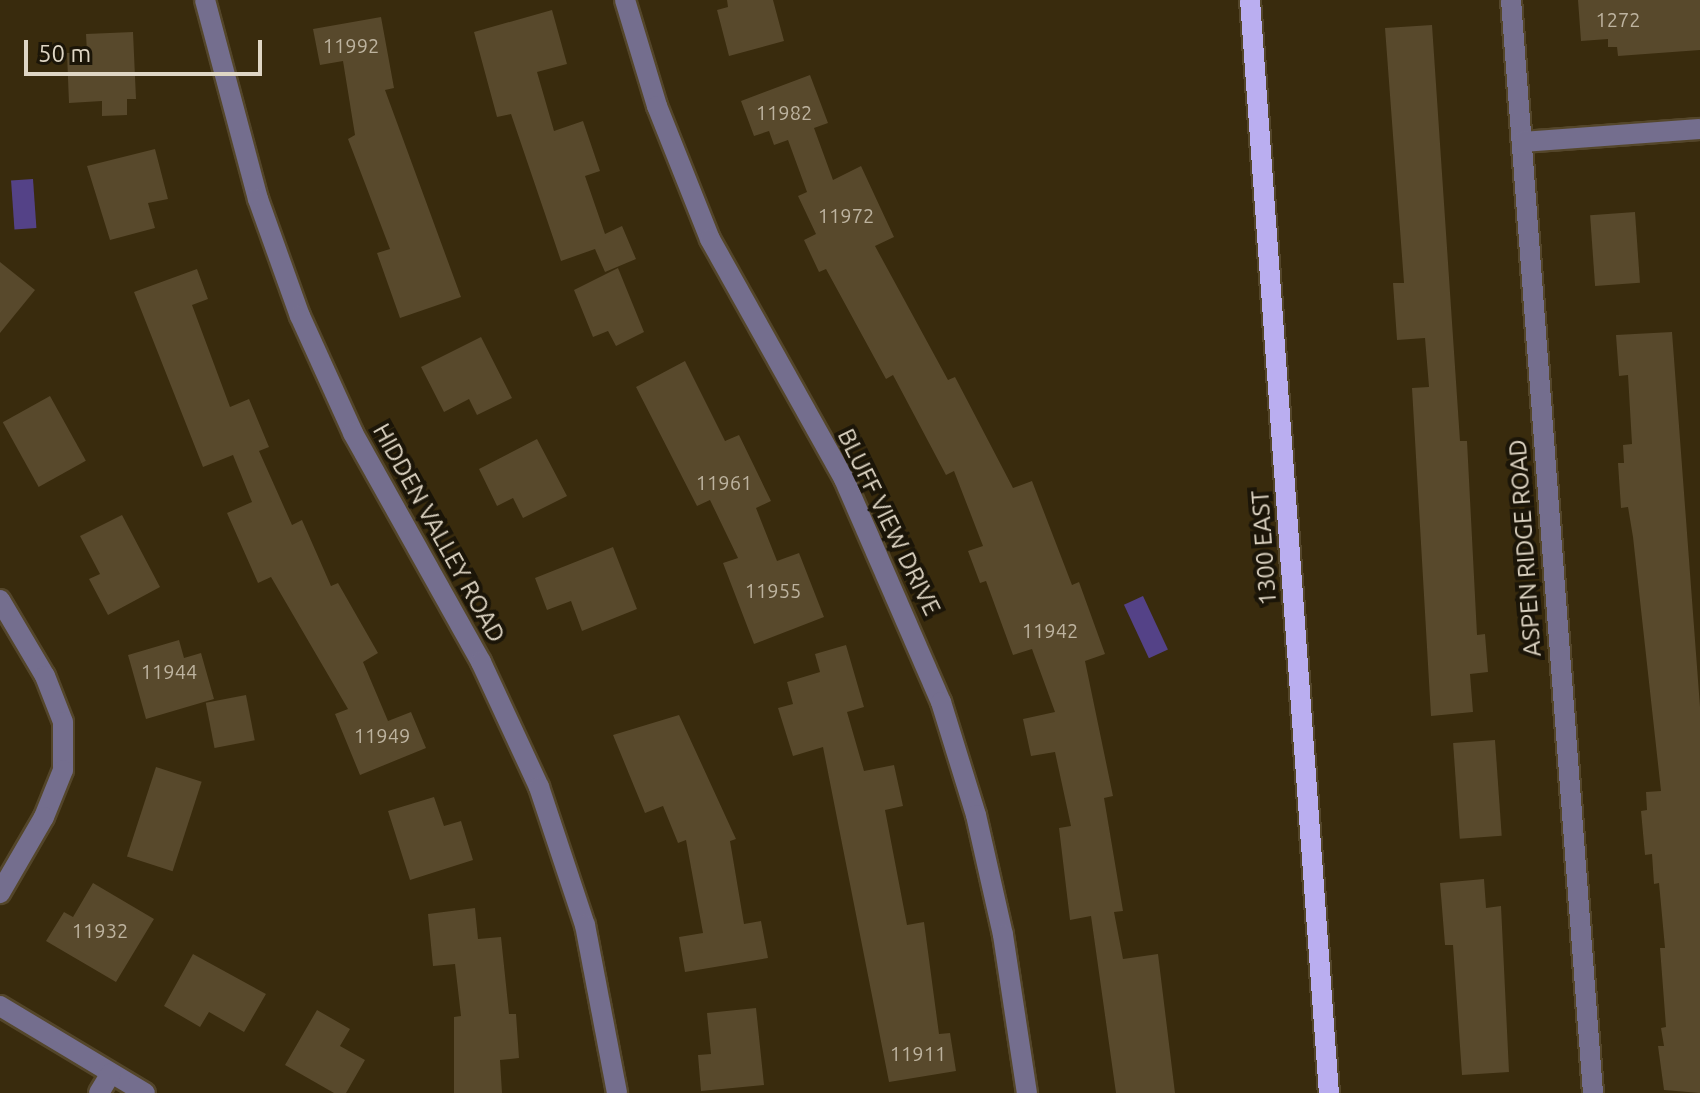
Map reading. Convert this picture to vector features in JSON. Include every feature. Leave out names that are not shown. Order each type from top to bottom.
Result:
[{"type":"main road","name":"1300 EAST","points":[[1250,0],[1329,1093]]},
{"type":"street","name":"HIDDEN VALLEY ROAD","points":[[205,0],[253,184],[300,316],[353,433],[481,662],[539,787],[585,925],[617,1093]]},
{"type":"street","name":"BLUFF VIEW DRIVE","points":[[625,0],[657,106],[710,239],[844,479],[941,702],[976,815],[1003,935],[1027,1093]]},
{"type":"street","name":"ASPEN RIDGE ROAD","points":[[1511,0],[1593,1093]]},
{"type":"street","points":[[1522,142],[1700,129]]},
{"type":"street","points":[[0,600],[45,676],[63,722],[63,770],[44,817],[0,893]]},
{"type":"street","points":[[0,1006],[145,1093]]},
{"type":"street","points":[[99,1093],[111,1073]]},
{"type":"shaded area","points":[[33,179],[36,228],[14,229],[11,181]]},
{"type":"shaded area","points":[[1143,596],[1168,649],[1149,658],[1124,605]]},
{"type":"building","points":[[727,0],[773,0],[784,41],[729,56],[717,10],[728,7]]},
{"type":"building","points":[[1578,0],[1700,0],[1700,50],[1618,56],[1617,47],[1608,47],[1608,39],[1581,41]]},
{"type":"building","points":[[552,10],[567,64],[537,72],[554,131],[583,121],[600,171],[585,176],[605,234],[622,226],[636,259],[605,272],[595,249],[561,261],[511,114],[497,117],[474,32]]},
{"type":"building","points":[[381,17],[394,88],[385,90],[461,297],[400,318],[377,253],[390,249],[348,139],[355,135],[343,61],[320,65],[313,29]]},
{"type":"building","points":[[1432,25],[1460,441],[1467,441],[1477,635],[1485,634],[1488,672],[1470,674],[1473,712],[1431,716],[1412,388],[1429,387],[1425,338],[1397,340],[1393,283],[1404,283],[1385,28]]},
{"type":"building","points":[[133,32],[136,99],[127,99],[127,115],[102,116],[102,101],[69,103],[67,53],[87,52],[86,34]]},
{"type":"building","points":[[810,75],[828,123],[814,128],[833,180],[861,166],[894,237],[875,246],[948,380],[955,377],[1013,488],[1032,481],[1072,585],[1079,582],[1105,654],[1085,661],[1113,796],[1104,798],[1123,911],[1114,912],[1123,959],[1158,954],[1175,1093],[1116,1093],[1091,916],[1070,920],[1059,828],[1071,826],[1055,752],[1031,756],[1023,719],[1055,712],[1032,649],[1013,655],[986,581],[980,583],[968,551],[983,546],[954,471],[946,475],[893,375],[886,379],[826,269],[819,272],[804,240],[816,234],[798,196],[807,192],[788,140],[774,145],[769,131],[754,136],[741,101]]},
{"type":"building","points":[[155,149],[168,199],[148,203],[155,228],[110,240],[87,166]]},
{"type":"building","points":[[1635,212],[1640,283],[1595,286],[1590,215]]},
{"type":"building","points":[[0,262],[35,290],[0,333]]},
{"type":"building","points":[[618,268],[644,332],[616,346],[608,331],[593,337],[574,290]]},
{"type":"building","points":[[197,269],[208,299],[192,305],[230,407],[249,399],[269,447],[259,451],[292,525],[302,520],[331,586],[338,583],[378,653],[363,662],[388,721],[411,712],[426,748],[360,775],[335,714],[348,709],[271,577],[258,583],[227,513],[252,502],[233,455],[203,467],[134,292]]},
{"type":"building","points":[[1672,332],[1700,707],[1700,1093],[1664,1090],[1658,1046],[1664,1046],[1661,1028],[1666,1027],[1660,948],[1665,948],[1659,883],[1654,884],[1652,854],[1645,855],[1641,811],[1647,810],[1646,792],[1661,791],[1633,537],[1628,507],[1621,508],[1618,463],[1624,463],[1623,445],[1632,444],[1628,375],[1619,376],[1616,335]]},
{"type":"building","points":[[481,337],[512,398],[477,415],[469,399],[444,412],[421,367]]},
{"type":"building","points":[[685,361],[725,441],[739,435],[771,501],[756,508],[777,561],[799,553],[824,617],[754,644],[723,563],[738,558],[710,500],[697,506],[636,387]]},
{"type":"building","points":[[50,396],[86,461],[39,487],[3,422]]},
{"type":"building","points":[[537,439],[567,496],[523,518],[513,498],[497,506],[479,469]]},
{"type":"building","points":[[122,515],[160,587],[108,615],[89,579],[100,574],[80,536]]},
{"type":"building","points":[[613,547],[637,609],[582,631],[571,601],[547,610],[535,578]]},
{"type":"building","points":[[179,640],[184,658],[201,653],[214,699],[146,719],[128,655]]},
{"type":"building","points":[[846,645],[864,707],[847,712],[864,771],[894,765],[903,806],[885,810],[907,925],[924,922],[939,1034],[950,1033],[956,1071],[889,1082],[823,747],[793,756],[778,708],[793,704],[787,682],[820,672],[815,654]]},
{"type":"building","points":[[246,695],[255,740],[215,748],[206,703]]},
{"type":"building","points":[[679,715],[736,839],[730,841],[744,924],[761,921],[768,958],[685,972],[679,937],[703,933],[686,840],[678,843],[663,806],[645,813],[613,735]]},
{"type":"building","points":[[1495,740],[1502,836],[1460,839],[1453,743]]},
{"type":"building","points":[[156,767],[202,782],[173,871],[127,856]]},
{"type":"building","points":[[434,797],[444,826],[461,821],[473,860],[410,880],[388,811]]},
{"type":"building","points":[[1484,879],[1486,908],[1501,906],[1509,1072],[1462,1075],[1453,945],[1445,945],[1440,883]]},
{"type":"building","points":[[93,883],[154,919],[116,982],[46,941],[64,912],[73,917]]},
{"type":"building","points":[[475,908],[478,939],[501,937],[509,1014],[516,1014],[519,1058],[500,1060],[502,1093],[454,1093],[454,1017],[461,1016],[455,964],[433,966],[428,914]]},
{"type":"building","points":[[193,954],[266,994],[244,1032],[209,1012],[200,1027],[164,1006]]},
{"type":"building","points":[[756,1008],[764,1085],[701,1091],[698,1055],[711,1054],[707,1013]]},
{"type":"building","points":[[317,1010],[350,1029],[340,1046],[365,1060],[346,1093],[334,1093],[285,1065]]}]
